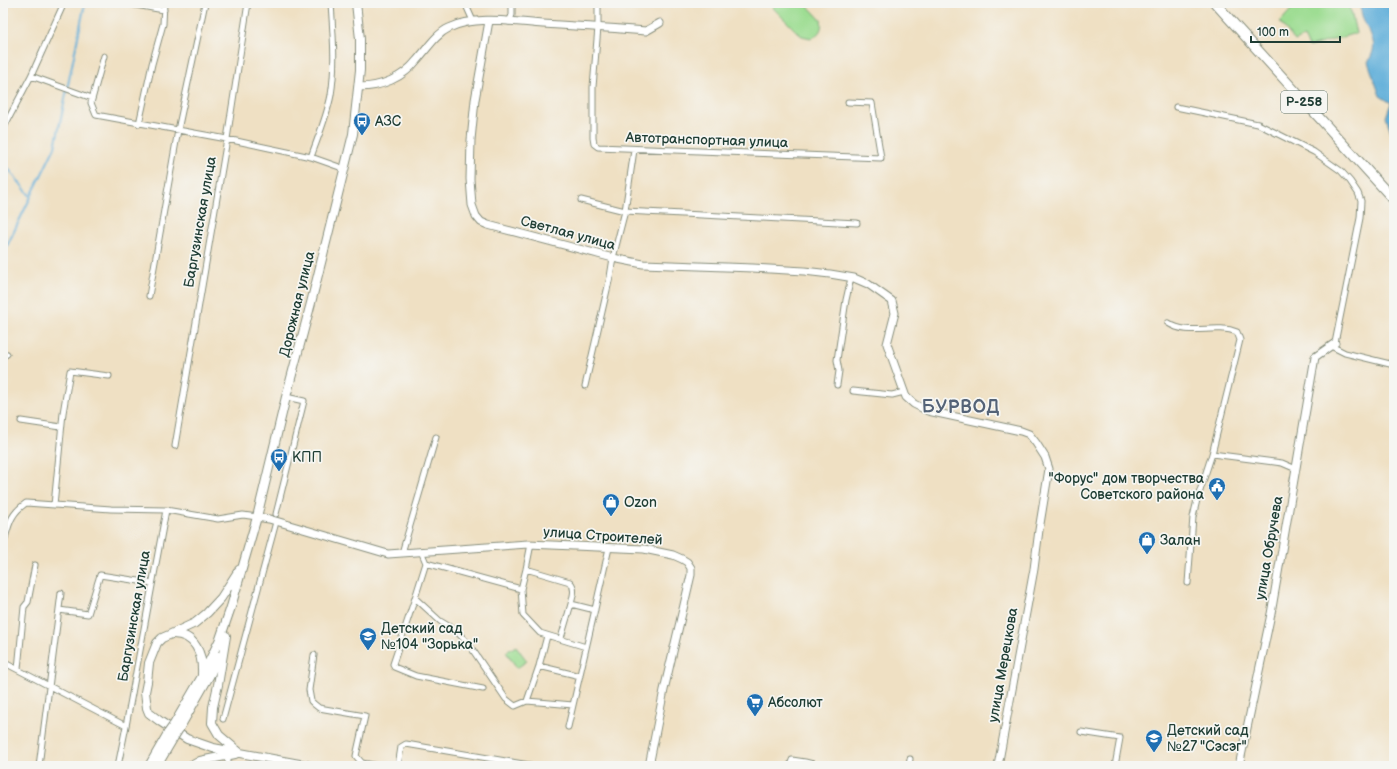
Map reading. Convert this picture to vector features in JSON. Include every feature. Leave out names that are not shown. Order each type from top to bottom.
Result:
[{"type":"highway","name":"Р-258","points":[[1215,3],[1394,200]]},
{"type":"main road","name":"Дорожная улица","points":[[176,727],[220,639],[232,607],[257,517],[286,396],[345,169],[353,134],[359,87],[360,39],[356,3]]},
{"type":"main road","points":[[246,559],[230,586],[213,607],[195,623],[169,634],[157,643],[150,663],[145,692],[149,713],[187,739],[213,748],[310,766]]},
{"type":"main road","name":"Дорожная улица","points":[[176,727],[211,673],[226,636],[232,607]]},
{"type":"main road","points":[[169,634],[181,634],[195,645],[200,655],[202,665],[201,678]]},
{"type":"main road","points":[[226,636],[213,707],[212,723],[219,735],[240,753]]},
{"type":"main road","points":[[149,766],[176,727]]},
{"type":"main road","points":[[157,766],[171,735]]},
{"type":"main road","points":[[191,766],[200,761],[240,753]]},
{"type":"street","points":[[3,129],[31,76],[64,3]]},
{"type":"street","points":[[139,124],[152,64],[163,24],[164,3]]},
{"type":"street","points":[[148,296],[178,130],[205,3]]},
{"type":"street","name":"Баргузинская улица","points":[[175,446],[227,139],[248,3]]},
{"type":"street","points":[[311,157],[329,106],[331,94],[334,52],[331,3]]},
{"type":"street","points":[[465,3],[473,21]]},
{"type":"street","points":[[509,22],[512,15],[512,3]]},
{"type":"street","name":"Автотранспортная улица","points":[[598,3],[598,27],[593,87],[593,138],[594,144],[598,147],[634,150],[881,158],[872,103],[848,102]]},
{"type":"street","points":[[130,4],[164,10]]},
{"type":"street","points":[[359,87],[371,87],[383,84],[398,77],[408,70],[427,47],[443,32],[450,28],[473,21],[598,27],[646,31],[660,23]]},
{"type":"street","name":"Светлая улица","points":[[489,21],[475,100],[471,140],[470,193],[476,216],[481,222],[613,258],[643,264],[804,271],[852,278],[874,288],[892,301],[895,313],[887,344],[904,392]]},
{"type":"street","points":[[104,56],[92,98],[92,108],[96,115],[227,139],[311,157],[345,169]]},
{"type":"street","points":[[31,76],[92,98]]},
{"type":"street","points":[[1176,107],[1258,124],[1314,152],[1342,171],[1358,193],[1361,201],[1360,218],[1333,345],[1345,353],[1394,365]]},
{"type":"street","points":[[585,386],[613,258],[625,212],[634,150]]},
{"type":"street","points":[[581,200],[625,212],[857,223]]},
{"type":"street","points":[[837,385],[839,372],[837,360],[846,300],[852,278]]},
{"type":"street","points":[[1168,323],[1191,331],[1219,328],[1232,330],[1237,332],[1240,336],[1212,454],[1193,517],[1188,583]]},
{"type":"street","name":"улица Обручева","points":[[1239,766],[1271,614],[1315,357],[1333,345]]},
{"type":"street","points":[[54,505],[61,427],[70,370],[109,376]]},
{"type":"street","points":[[853,391],[892,395],[904,392]]},
{"type":"street","name":"улица Мерецкова","points":[[904,392],[906,397],[914,404],[928,411],[1029,434],[1045,457],[1049,470],[1034,569],[998,766]]},
{"type":"street","points":[[223,719],[276,518],[304,400],[286,396]]},
{"type":"street","points":[[21,421],[61,427]]},
{"type":"street","points":[[402,553],[436,437]]},
{"type":"street","points":[[1212,454],[1282,463],[1296,469]]},
{"type":"street","points":[[3,545],[12,517],[18,509],[26,503],[111,509],[166,510],[218,519],[243,516],[257,517]]},
{"type":"street","name":"Баргузинская улица","points":[[118,766],[166,510]]},
{"type":"street","name":"улица Строителей","points":[[257,517],[276,518],[388,554],[531,544],[644,549],[673,555],[687,562],[691,575],[664,690],[649,766]]},
{"type":"street","points":[[531,544],[521,589],[523,615],[540,633],[547,636],[561,638],[586,647]]},
{"type":"street","points":[[568,728],[609,548]]},
{"type":"street","points":[[422,551],[426,563],[393,664],[394,668],[416,676],[483,690]]},
{"type":"street","points":[[426,563],[521,589]]},
{"type":"street","points":[[18,669],[24,607],[28,602],[35,565]]},
{"type":"street","points":[[526,569],[570,582],[573,585],[574,590],[571,604],[561,638]]},
{"type":"street","points":[[59,610],[88,614],[100,575],[152,583]]},
{"type":"street","points":[[39,766],[61,593]]},
{"type":"street","points":[[415,598],[440,621],[455,630],[468,643],[506,699],[515,706],[527,701],[573,705]]},
{"type":"street","points":[[571,604],[595,610]]},
{"type":"street","points":[[527,701],[547,636]]},
{"type":"street","points":[[314,655],[309,690],[311,701],[319,708],[364,716],[356,756],[362,764],[379,766]]},
{"type":"street","points":[[3,662],[126,726]]},
{"type":"street","points":[[539,666],[580,676]]},
{"type":"street","points":[[1082,732],[1120,738],[1115,766]]},
{"type":"street","points":[[398,766],[401,747],[406,744],[535,766]]},
{"type":"street","points":[[228,755],[228,766]]},
{"type":"street","points":[[909,766],[910,759]]},
{"type":"street","points":[[790,766],[792,760],[821,766]]},
{"type":"green space","points":[[771,3],[805,3],[821,20],[820,31],[811,38],[802,36],[774,9]]},
{"type":"green space","points":[[1297,3],[1349,3],[1356,33],[1309,47],[1304,37],[1295,41],[1280,22]]},
{"type":"green space","points":[[516,646],[527,661],[517,668],[506,652]]},
{"type":"water","points":[[1359,3],[1394,3],[1394,135],[1392,135],[1386,117],[1391,103],[1380,96],[1368,62],[1374,47],[1364,22]]},
{"type":"waterway","points":[[3,254],[55,147],[85,3]]},
{"type":"waterway","points":[[3,162],[31,197]]},
{"type":"place","name":"АЗС","points":[[362,136]]},
{"type":"place","name":"КПП","points":[[279,472]]},
{"type":"place","name":"\"Форус\" дом творчества Советского района","points":[[1217,501]]},
{"type":"place","name":"Ozon","points":[[611,517]]},
{"type":"place","name":"Залан","points":[[1147,555]]},
{"type":"place","name":"Детский сад №104 \"Зорька\"","points":[[368,651]]},
{"type":"place","name":"Абсолют","points":[[755,717]]},
{"type":"place","name":"Детский сад №27 \"Сэсэг\"","points":[[1154,753]]},
{"type":"district","name":"БУРВОД","points":[[961,407]]}]
